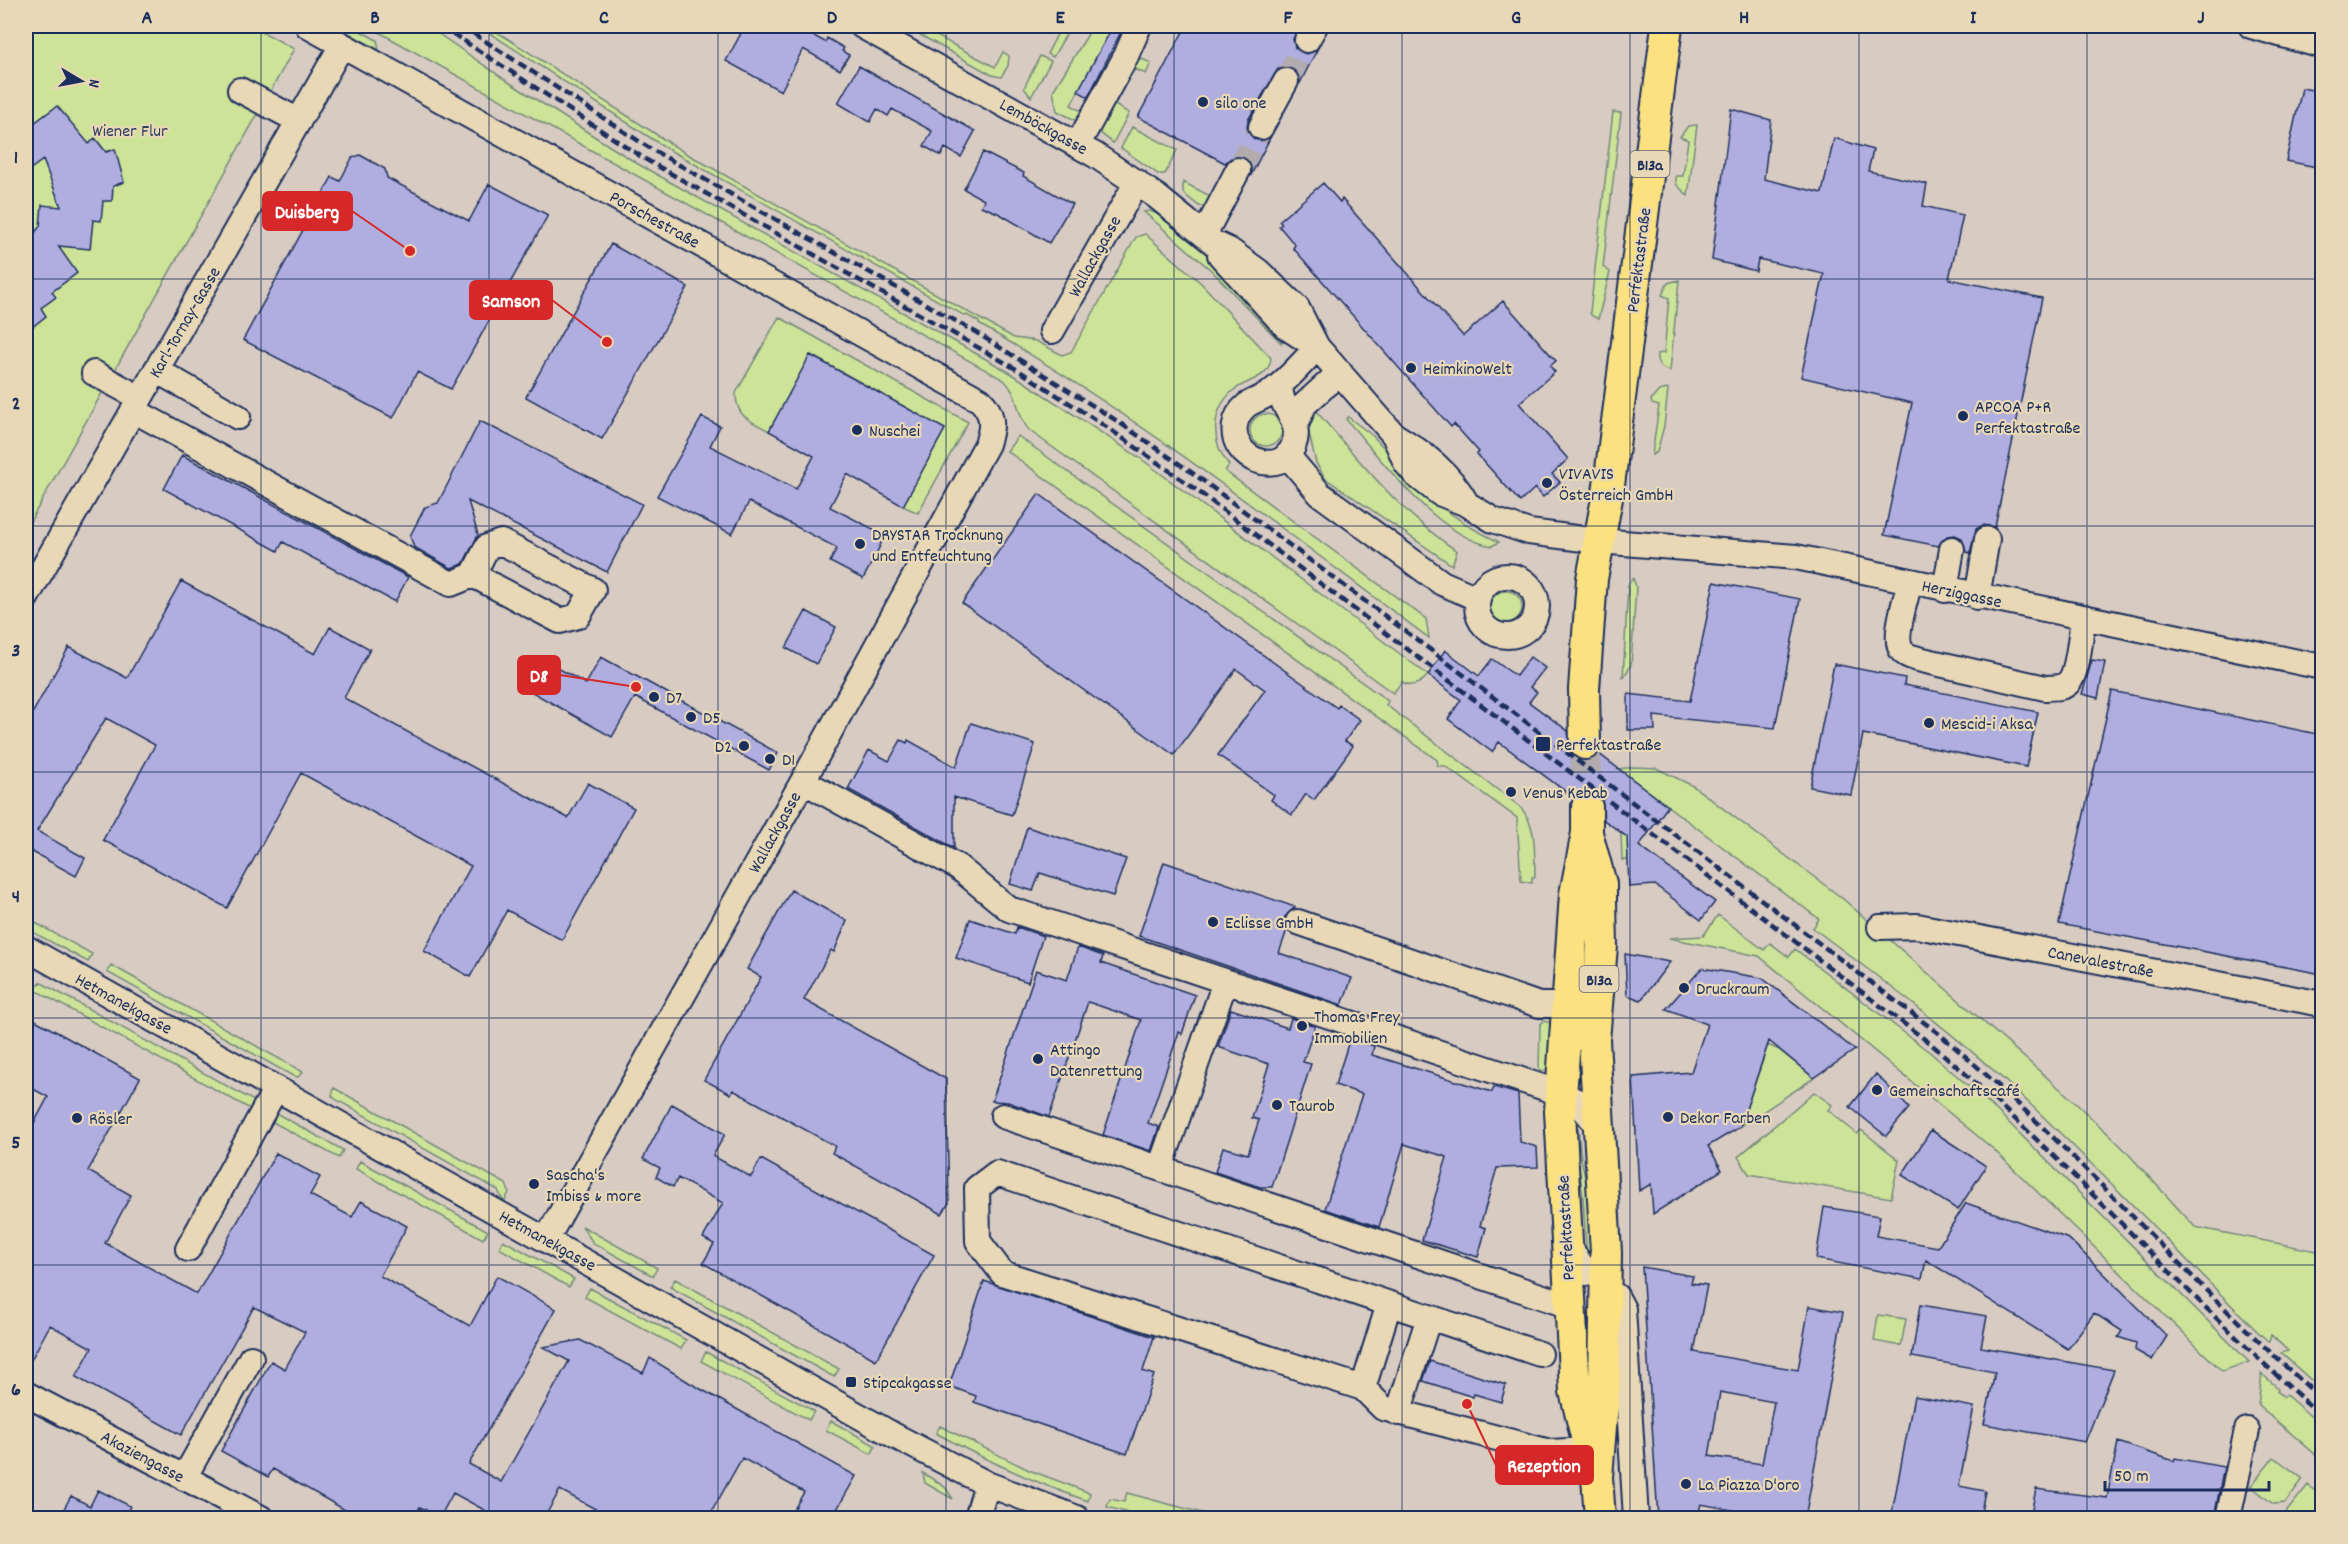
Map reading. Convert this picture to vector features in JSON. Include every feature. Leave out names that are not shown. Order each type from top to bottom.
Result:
[{"type":"main road","name":"Perfektastraße","points":[[1585,744],[1584,689],[1588,626],[1633,302],[1667,26]]},
{"type":"main road","name":"Perfektastraße","points":[[1593,1463],[1604,1389],[1605,1283],[1594,1040],[1602,946],[1601,884],[1587,820],[1575,894],[1560,1093],[1575,1391],[1593,1463],[1600,1518]]},
{"type":"street","name":"Porschestraße","points":[[308,26],[980,400],[991,414],[992,421]]},
{"type":"street","name":"Lemböckgasse","points":[[862,26],[1078,144],[1137,182],[1209,239],[1222,258],[1278,319],[1317,347],[1340,372],[1394,435],[1406,463],[1420,479],[1439,494],[1467,504],[1484,516],[1517,529],[1599,541]]},
{"type":"street","points":[[1078,144],[1126,56],[1139,26]]},
{"type":"street","points":[[2251,26],[2322,46]]},
{"type":"street","name":"Karl-Tornay-Gasse","points":[[26,598],[342,45]]},
{"type":"street","points":[[1261,127],[1286,81]]},
{"type":"street","points":[[240,90],[299,121]]},
{"type":"street","points":[[1209,239],[1238,170]]},
{"type":"street","name":"Wallackgasse","points":[[1052,331],[1137,182]]},
{"type":"street","points":[[1317,347],[1281,384],[1241,411],[1234,432],[1240,450],[1252,460],[1272,462],[1287,455],[1296,440],[1296,425],[1304,405],[1340,372]]},
{"type":"street","points":[[156,370],[238,417]]},
{"type":"street","points":[[94,373],[137,404],[451,584],[473,575]]},
{"type":"street","points":[[1281,384],[1281,397],[1296,425]]},
{"type":"street","name":"Wallackgasse","points":[[546,1240],[803,781],[987,444],[992,421]]},
{"type":"street","points":[[1287,455],[1320,494],[1442,583],[1477,598]]},
{"type":"street","points":[[1977,597],[1987,539]]},
{"type":"street","name":"Herziggasse","points":[[1599,541],[1796,557],[1977,597],[2322,667]]},
{"type":"street","points":[[1944,590],[1952,549]]},
{"type":"street","points":[[1910,581],[1898,631],[1898,645],[1903,652],[1918,658],[2045,688],[2061,687],[2068,682],[2073,673],[2084,618]]},
{"type":"street","points":[[803,781],[958,867],[1009,909],[1560,1093],[1577,1101],[1599,1126]]},
{"type":"street","points":[[1298,922],[1539,1005],[1566,1005]]},
{"type":"street","name":"Canevalestraße","points":[[1880,927],[1917,926],[2322,1004]]},
{"type":"street","name":"Hetmanekgasse","points":[[26,948],[895,1436],[987,1484],[1077,1518]]},
{"type":"street","points":[[1160,1168],[1226,982]]},
{"type":"street","points":[[188,1249],[276,1088]]},
{"type":"street","points":[[1003,1116],[1570,1306]]},
{"type":"street","points":[[1540,1354],[996,1173],[977,1188],[978,1241],[1002,1273],[1363,1388],[1383,1408],[1398,1413],[1593,1463]]},
{"type":"street","points":[[1566,1241],[1586,1273],[1605,1283],[1623,1309],[1636,1518]]},
{"type":"street","points":[[1363,1388],[1389,1304]]},
{"type":"street","points":[[1398,1413],[1429,1317]]},
{"type":"street","points":[[184,1478],[251,1358]]},
{"type":"street","name":"Akaziengasse","points":[[26,1394],[261,1518]]},
{"type":"street","points":[[2228,1518],[2247,1430]]},
{"type":"street","points":[[977,1518],[987,1484]]},
{"type":"green space","name":"Wiener Flur","points":[[26,26],[252,26],[294,49],[26,529]]},
{"type":"green space","points":[[336,26],[351,26],[377,40],[379,50]]},
{"type":"green space","points":[[368,26],[427,26],[510,83],[638,164],[1009,372],[1140,458],[1428,675],[1416,684],[1410,685],[1402,682],[1393,693],[1030,431],[1022,419],[1013,392],[1004,380]]},
{"type":"green space","points":[[479,26],[488,26],[682,151],[1014,338],[1036,341],[1062,355],[1071,352],[1136,237],[1145,234],[1201,283],[1271,358],[1262,374],[1234,390],[1221,406],[1217,416],[1216,436],[1229,465],[1225,471],[1426,619],[1429,638],[1208,474],[1096,396],[967,315],[965,316],[666,148]]},
{"type":"green space","points":[[904,26],[918,26],[995,67],[1003,52],[1009,56],[1008,66],[1001,77],[992,75]]},
{"type":"green space","points":[[1071,26],[1053,57],[1047,54],[1061,27]]},
{"type":"green space","points":[[1093,26],[1113,26],[1071,105],[1085,113],[1077,121],[1057,111],[1053,91]]},
{"type":"green space","points":[[1040,56],[1051,61],[1031,97],[1024,88]]},
{"type":"green space","points":[[1137,57],[1151,63],[1146,74],[1135,69],[1128,80],[1126,79]]},
{"type":"green space","points":[[1113,104],[1129,113],[1113,143],[1099,132]]},
{"type":"green space","points":[[1613,112],[1621,113],[1603,267],[1610,272],[1598,319],[1590,312]]},
{"type":"green space","points":[[1697,125],[1688,196],[1676,184],[1676,176],[1683,176],[1688,140],[1680,137],[1688,126]]},
{"type":"green space","points":[[1132,127],[1177,150],[1165,174],[1158,174],[1121,148]]},
{"type":"green space","points":[[1183,182],[1212,197],[1206,206],[1199,206],[1183,193]]},
{"type":"green space","points":[[1149,211],[1177,227],[1235,277],[1274,321],[1281,343],[1211,270],[1144,212]]},
{"type":"green space","points":[[1679,280],[1670,371],[1664,369],[1657,360],[1657,354],[1664,353],[1669,298],[1662,295],[1668,283]]},
{"type":"green space","points":[[779,317],[968,422],[918,513],[903,506],[945,429],[811,355],[769,431],[750,421],[741,413],[736,393]]},
{"type":"green space","points":[[1668,389],[1664,426],[1657,452],[1652,455],[1659,406],[1652,404],[1651,400],[1659,391]]},
{"type":"green space","points":[[1316,411],[1399,504],[1457,551],[1452,565],[1325,478],[1316,463],[1308,429],[1308,424]]},
{"type":"green space","points":[[1266,414],[1277,419],[1282,430],[1277,441],[1266,446],[1255,441],[1250,430],[1255,419]]},
{"type":"green space","points":[[1348,417],[1373,436],[1433,501],[1470,527],[1499,542],[1492,546],[1471,540],[1431,512],[1393,474],[1346,419]]},
{"type":"green space","points":[[1018,436],[1388,701],[1386,705],[1519,806],[1525,813],[1534,839],[1535,877],[1532,877],[1532,883],[1521,881],[1517,818],[1445,766],[1438,766],[1437,760],[1007,451]]},
{"type":"green space","points":[[1633,578],[1636,587],[1631,665],[1623,678],[1628,585]]},
{"type":"green space","points":[[1506,591],[1517,596],[1522,607],[1517,618],[1506,623],[1495,618],[1490,607],[1495,596]]},
{"type":"green space","points":[[1656,768],[1693,786],[1842,898],[2067,1095],[2121,1146],[2195,1227],[2322,1252],[2322,1390],[2281,1353],[2288,1351],[2271,1335],[2269,1342],[2257,1331],[2105,1177],[2012,1087],[1889,985],[1813,928],[1819,919],[1618,769]]},
{"type":"green space","points":[[1621,833],[1657,859],[1622,860]]},
{"type":"green space","points":[[1718,915],[1764,950],[1770,943],[1789,957],[1795,949],[1932,1054],[1997,1111],[2249,1362],[2222,1371],[1992,1148],[1759,956],[1669,938],[1703,936]]},
{"type":"green space","points":[[32,921],[92,954],[88,962],[27,929]]},
{"type":"green space","points":[[111,965],[303,1072],[298,1077],[293,1076],[107,972]]},
{"type":"green space","points":[[40,982],[256,1102],[252,1110],[35,990]]},
{"type":"green space","points":[[1543,1021],[1552,1023],[1548,1070],[1539,1071],[1540,1025]]},
{"type":"green space","points":[[1768,1045],[1779,1050],[1814,1078],[1740,1127]]},
{"type":"green space","points":[[334,1088],[506,1184],[509,1192],[504,1203],[498,1190],[337,1100],[332,1096]]},
{"type":"green space","points":[[1814,1092],[1832,1105],[1828,1110],[1857,1134],[1861,1130],[1899,1160],[1891,1198],[1749,1174],[1738,1157]]},
{"type":"green space","points":[[274,1112],[343,1150],[339,1158],[269,1120]]},
{"type":"green space","points":[[1574,1128],[1578,1128],[1581,1159],[1590,1199],[1596,1259],[1587,1259],[1583,1197]]},
{"type":"green space","points":[[360,1161],[488,1231],[483,1239],[356,1169]]},
{"type":"green space","points":[[582,1226],[657,1268],[653,1276],[593,1243]]},
{"type":"green space","points":[[503,1240],[574,1279],[569,1287],[499,1248]]},
{"type":"green space","points":[[675,1279],[839,1369],[834,1377],[670,1287]]},
{"type":"green space","points":[[590,1288],[686,1340],[681,1349],[585,1297]]},
{"type":"green space","points":[[1878,1315],[1906,1319],[1901,1346],[1874,1341]]},
{"type":"green space","points":[[706,1352],[814,1411],[809,1420],[701,1361]]},
{"type":"green space","points":[[2262,1374],[2278,1388],[2277,1391],[2284,1397],[2286,1395],[2322,1426],[2322,1460],[2258,1405]]},
{"type":"green space","points":[[831,1421],[876,1446],[871,1454],[826,1430]]},
{"type":"green space","points":[[940,1426],[1029,1470],[1090,1493],[1088,1501],[1029,1479],[973,1453],[936,1433]]},
{"type":"green space","points":[[2274,1457],[2303,1479],[2285,1503],[2273,1504],[2251,1486]]},
{"type":"green space","points":[[923,1473],[945,1487],[953,1499],[925,1483]]},
{"type":"green space","points":[[2308,1485],[2322,1497],[2322,1518],[2287,1518],[2284,1515]]},
{"type":"green space","points":[[1127,1493],[1221,1518],[1148,1518],[1107,1507],[1110,1499],[1124,1502]]},
{"type":"building","points":[[745,26],[795,26],[825,42],[827,38],[844,48],[842,51],[849,55],[840,70],[803,49],[781,91],[726,61]]},
{"type":"building","points":[[1113,26],[1124,26],[1088,97],[1078,91]]},
{"type":"building","name":"silo one","points":[[1186,26],[1299,26],[1293,39],[1295,48],[1306,54],[1318,48],[1300,83],[1298,74],[1293,69],[1285,67],[1278,69],[1248,120],[1247,128],[1254,139],[1262,141],[1271,136],[1251,175],[1250,163],[1244,157],[1231,158],[1225,163],[1138,117]]},
{"type":"building","points":[[859,66],[975,131],[961,157],[945,148],[941,156],[924,146],[932,131],[892,109],[888,116],[877,109],[870,122],[838,103]]},
{"type":"building","points":[[2302,88],[2322,92],[2322,168],[2286,161]]},
{"type":"building","points":[[57,106],[89,144],[95,138],[106,152],[115,149],[124,182],[113,186],[112,201],[103,201],[101,221],[93,220],[90,249],[58,246],[77,273],[52,292],[56,297],[41,308],[46,316],[26,332],[26,245],[40,226],[42,205],[61,207],[43,160],[32,168],[26,159],[26,129]]},
{"type":"building","points":[[1731,109],[1771,120],[1764,179],[1822,193],[1834,138],[1873,150],[1868,171],[1927,184],[1923,206],[1963,215],[1949,279],[2042,298],[1995,527],[1983,525],[1976,529],[1970,553],[1966,552],[1962,538],[1955,535],[1947,536],[1938,546],[1884,535],[1912,403],[1801,377],[1824,274],[1758,259],[1756,271],[1712,260]]},
{"type":"building","points":[[983,152],[1024,173],[1023,176],[1072,204],[1049,243],[1000,214],[981,206],[984,200],[964,189]]},
{"type":"building","points":[[360,155],[385,169],[387,178],[469,221],[489,184],[548,215],[451,389],[417,372],[393,418],[243,340],[332,177],[340,181],[352,158]]},
{"type":"building","points":[[1323,183],[1340,202],[1342,199],[1463,336],[1503,301],[1556,361],[1550,366],[1555,372],[1519,403],[1568,459],[1552,474],[1560,482],[1543,497],[1535,488],[1520,502],[1477,454],[1479,452],[1454,424],[1451,427],[1293,248],[1295,245],[1279,226],[1282,224],[1279,221]]},
{"type":"building","points":[[611,244],[688,287],[602,439],[526,397]]},
{"type":"building","points":[[810,355],[945,429],[903,506],[847,474],[830,507],[885,535],[877,552],[881,563],[871,564],[863,579],[830,562],[837,548],[749,502],[732,534],[657,496],[702,417],[720,426],[710,446],[796,489],[814,456],[769,431]]},
{"type":"building","points":[[480,421],[642,504],[607,572],[468,501],[478,535],[463,564],[451,568],[414,547],[410,536],[425,507],[438,503]]},
{"type":"building","points":[[182,455],[408,577],[395,602],[283,542],[278,551],[164,489]]},
{"type":"building","points":[[1039,494],[1337,708],[1339,705],[1360,720],[1345,741],[1353,746],[1314,800],[1306,794],[1292,815],[1271,800],[1274,795],[1218,755],[1265,690],[1236,669],[1174,755],[962,603]]},
{"type":"building","points":[[181,581],[315,654],[330,627],[370,649],[344,698],[568,818],[588,783],[634,808],[562,940],[507,910],[470,977],[424,951],[471,866],[301,773],[227,908],[103,840],[155,745],[106,718],[37,831],[85,858],[76,876],[27,849],[26,851],[26,725],[69,647],[127,678]]},
{"type":"building","points":[[1714,582],[1800,599],[1775,728],[1654,716],[1655,730],[1628,730],[1628,694],[1690,701]]},
{"type":"building","points":[[806,611],[836,627],[816,664],[786,648]]},
{"type":"building","points":[[1445,650],[1479,676],[1492,659],[1516,676],[1530,657],[1545,668],[1530,687],[1537,692],[1529,702],[1568,731],[1571,753],[1585,761],[1599,754],[1668,806],[1639,846],[1715,902],[1701,920],[1655,885],[1629,887],[1627,837],[1604,820],[1602,799],[1596,792],[1586,790],[1573,797],[1499,742],[1492,752],[1448,719],[1461,700],[1428,675]]},
{"type":"building","points":[[601,657],[778,753],[769,770],[635,697],[612,737],[532,692],[549,663],[586,684]]},
{"type":"building","points":[[2092,660],[2105,662],[2098,698],[2082,694]]},
{"type":"building","name":"Mescid-i Aksa","points":[[1834,664],[1905,678],[1904,685],[2038,712],[2026,767],[1863,734],[1851,795],[1810,787]]},
{"type":"building","points":[[2112,691],[2322,735],[2322,974],[2059,924]]},
{"type":"building","points":[[971,723],[1035,744],[1012,815],[954,797],[954,848],[848,789],[869,750],[889,761],[901,740],[907,743],[908,740],[956,767]]},
{"type":"building","points":[[1027,827],[1126,859],[1113,896],[1040,873],[1033,891],[1010,884]]},
{"type":"building","points":[[1164,862],[1295,907],[1284,918],[1287,930],[1279,953],[1352,978],[1342,1005],[1139,936]]},
{"type":"building","points":[[791,890],[847,921],[834,952],[831,950],[804,1000],[946,1079],[949,1203],[942,1214],[832,1153],[835,1146],[733,1090],[731,1094],[704,1080],[761,977],[747,969]]},
{"type":"building","points":[[970,919],[1015,934],[1017,927],[1043,936],[1028,982],[956,958]]},
{"type":"building","points":[[1078,947],[1103,956],[1101,963],[1195,995],[1182,1034],[1179,1032],[1148,1123],[1159,1127],[1151,1151],[1103,1135],[1141,1020],[1088,1002],[1049,1117],[1008,1102],[992,1101],[1036,970],[1067,980]]},
{"type":"building","points":[[1625,954],[1670,962],[1641,1000],[1627,995]]},
{"type":"building","points":[[1702,968],[1762,978],[1855,1050],[1814,1078],[1769,1041],[1740,1127],[1708,1146],[1722,1170],[1653,1214],[1651,1184],[1639,1191],[1633,1077],[1691,1072],[1707,1024],[1666,1009]]},
{"type":"building","points":[[1231,1009],[1288,1028],[1291,1018],[1315,1026],[1303,1062],[1311,1064],[1272,1187],[1260,1187],[1215,1172],[1223,1147],[1248,1154],[1259,1120],[1252,1118],[1269,1064],[1218,1047]]},
{"type":"building","points":[[26,1015],[140,1078],[88,1171],[131,1195],[105,1243],[197,1294],[276,1153],[320,1177],[310,1195],[352,1217],[361,1201],[407,1226],[380,1276],[470,1326],[497,1276],[556,1309],[469,1464],[501,1482],[569,1361],[543,1347],[580,1340],[643,1373],[650,1358],[690,1383],[856,1476],[832,1518],[789,1518],[804,1492],[742,1458],[708,1518],[612,1518],[560,1490],[544,1518],[499,1518],[453,1493],[440,1517],[420,1507],[413,1518],[343,1518],[347,1511],[273,1469],[268,1477],[221,1451],[271,1361],[285,1369],[305,1332],[254,1307],[181,1435],[76,1377],[92,1348],[50,1325],[26,1369],[26,1138],[48,1097],[26,1085]]},
{"type":"building","points":[[1350,1038],[1374,1046],[1372,1055],[1492,1092],[1494,1087],[1518,1094],[1520,1142],[1537,1147],[1538,1167],[1497,1168],[1480,1226],[1486,1228],[1478,1257],[1422,1240],[1447,1157],[1404,1144],[1379,1227],[1325,1209],[1362,1094],[1335,1085]]},
{"type":"building","name":"Gemeinschaftscafé","points":[[1876,1074],[1909,1108],[1886,1136],[1850,1107]]},
{"type":"building","points":[[672,1104],[725,1134],[713,1156],[751,1177],[761,1159],[934,1255],[876,1360],[703,1263],[714,1244],[703,1238],[723,1203],[678,1178],[673,1187],[656,1177],[660,1168],[643,1159]]},
{"type":"building","points":[[1931,1130],[1986,1166],[1958,1210],[1902,1175]]},
{"type":"building","points":[[1966,1203],[2069,1239],[2167,1336],[2152,1360],[2135,1350],[2136,1343],[2118,1337],[2122,1331],[2094,1313],[2068,1349],[1926,1260],[1922,1279],[1816,1259],[1824,1207],[1880,1216],[1876,1236],[1938,1247]]},
{"type":"building","points":[[1642,1267],[1693,1276],[1691,1283],[1707,1285],[1694,1352],[1798,1370],[1809,1306],[1843,1312],[1805,1518],[1754,1518],[1754,1514],[1701,1504],[1697,1518],[1658,1518]],"holes":[[[1720,1392],[1774,1402],[1762,1464],[1709,1456]]]},
{"type":"building","points":[[984,1281],[1154,1337],[1143,1371],[1154,1375],[1127,1454],[974,1402],[976,1396],[949,1386]]},
{"type":"building","points":[[1920,1305],[1987,1316],[1981,1347],[2114,1370],[2085,1442],[1984,1424],[1995,1372],[1912,1357]]},
{"type":"building","points":[[1430,1361],[1506,1385],[1501,1402],[1474,1394],[1473,1397],[1423,1381]]},
{"type":"building","points":[[1914,1396],[1974,1407],[1959,1486],[1985,1491],[1980,1518],[1891,1518]]},
{"type":"building","points":[[2118,1442],[2174,1461],[2175,1458],[2224,1467],[2214,1518],[2030,1518],[2036,1489],[2107,1498]]},
{"type":"building","points":[[98,1490],[130,1506],[124,1518],[59,1518],[71,1496],[90,1506]]},
{"type":"tunnel","points":[[1286,81],[1307,40]]},
{"type":"tunnel","points":[[1238,170],[1261,127]]},
{"type":"tunnel","points":[[1585,744],[1587,807]]},
{"type":"railway","points":[[441,26],[645,159],[1018,370],[1108,428],[1187,483],[1931,1044],[2031,1134],[2223,1324],[2322,1416]]},
{"type":"railway","points":[[462,26],[651,149],[977,333],[1114,419],[1194,474],[1938,1033],[2037,1122],[2225,1309],[2322,1399]]},
{"type":"place","name":"silo one","points":[[1203,102]]},
{"type":"place","name":"Duisberg","points":[[410,251]]},
{"type":"place","name":"Samson","points":[[607,342]]},
{"type":"place","name":"HeimkinoWelt","points":[[1411,368]]},
{"type":"place","name":"APCOA P+R Perfektastraße","points":[[1963,416]]},
{"type":"place","name":"Nuschei","points":[[857,430]]},
{"type":"place","name":"VIVAVIS Österreich GmbH","points":[[1547,483]]},
{"type":"place","name":"DRYSTAR Trocknung und Entfeuchtung","points":[[860,544]]},
{"type":"place","name":"D8","points":[[636,687]]},
{"type":"place","name":"D7","points":[[654,697]]},
{"type":"place","name":"D5","points":[[691,717]]},
{"type":"place","name":"Mescid-i Aksa","points":[[1929,723]]},
{"type":"place","name":"Perfektastraße","points":[[1543,744]]},
{"type":"place","name":"D2","points":[[744,746]]},
{"type":"place","name":"D1","points":[[770,759]]},
{"type":"place","name":"Venus Kebab","points":[[1511,792]]},
{"type":"place","name":"Eclisse GmbH","points":[[1213,922]]},
{"type":"place","name":"Druckraum","points":[[1684,988]]},
{"type":"place","name":"Thomas Frey Immobilien","points":[[1302,1026]]},
{"type":"place","name":"Attingo Datenrettung","points":[[1038,1059]]},
{"type":"place","name":"Gemeinschaftscafé","points":[[1877,1090]]},
{"type":"place","name":"Taurob","points":[[1277,1105]]},
{"type":"place","name":"Dekor Farben","points":[[1668,1117]]},
{"type":"place","name":"Rösler","points":[[77,1118]]},
{"type":"place","name":"Sascha's Imbiss & more","points":[[534,1184]]},
{"type":"place","name":"Stipcakgasse","points":[[851,1382]]},
{"type":"place","name":"Rezeption","points":[[1467,1404]]},
{"type":"place","name":"La Piazza D'oro","points":[[1686,1484]]}]
